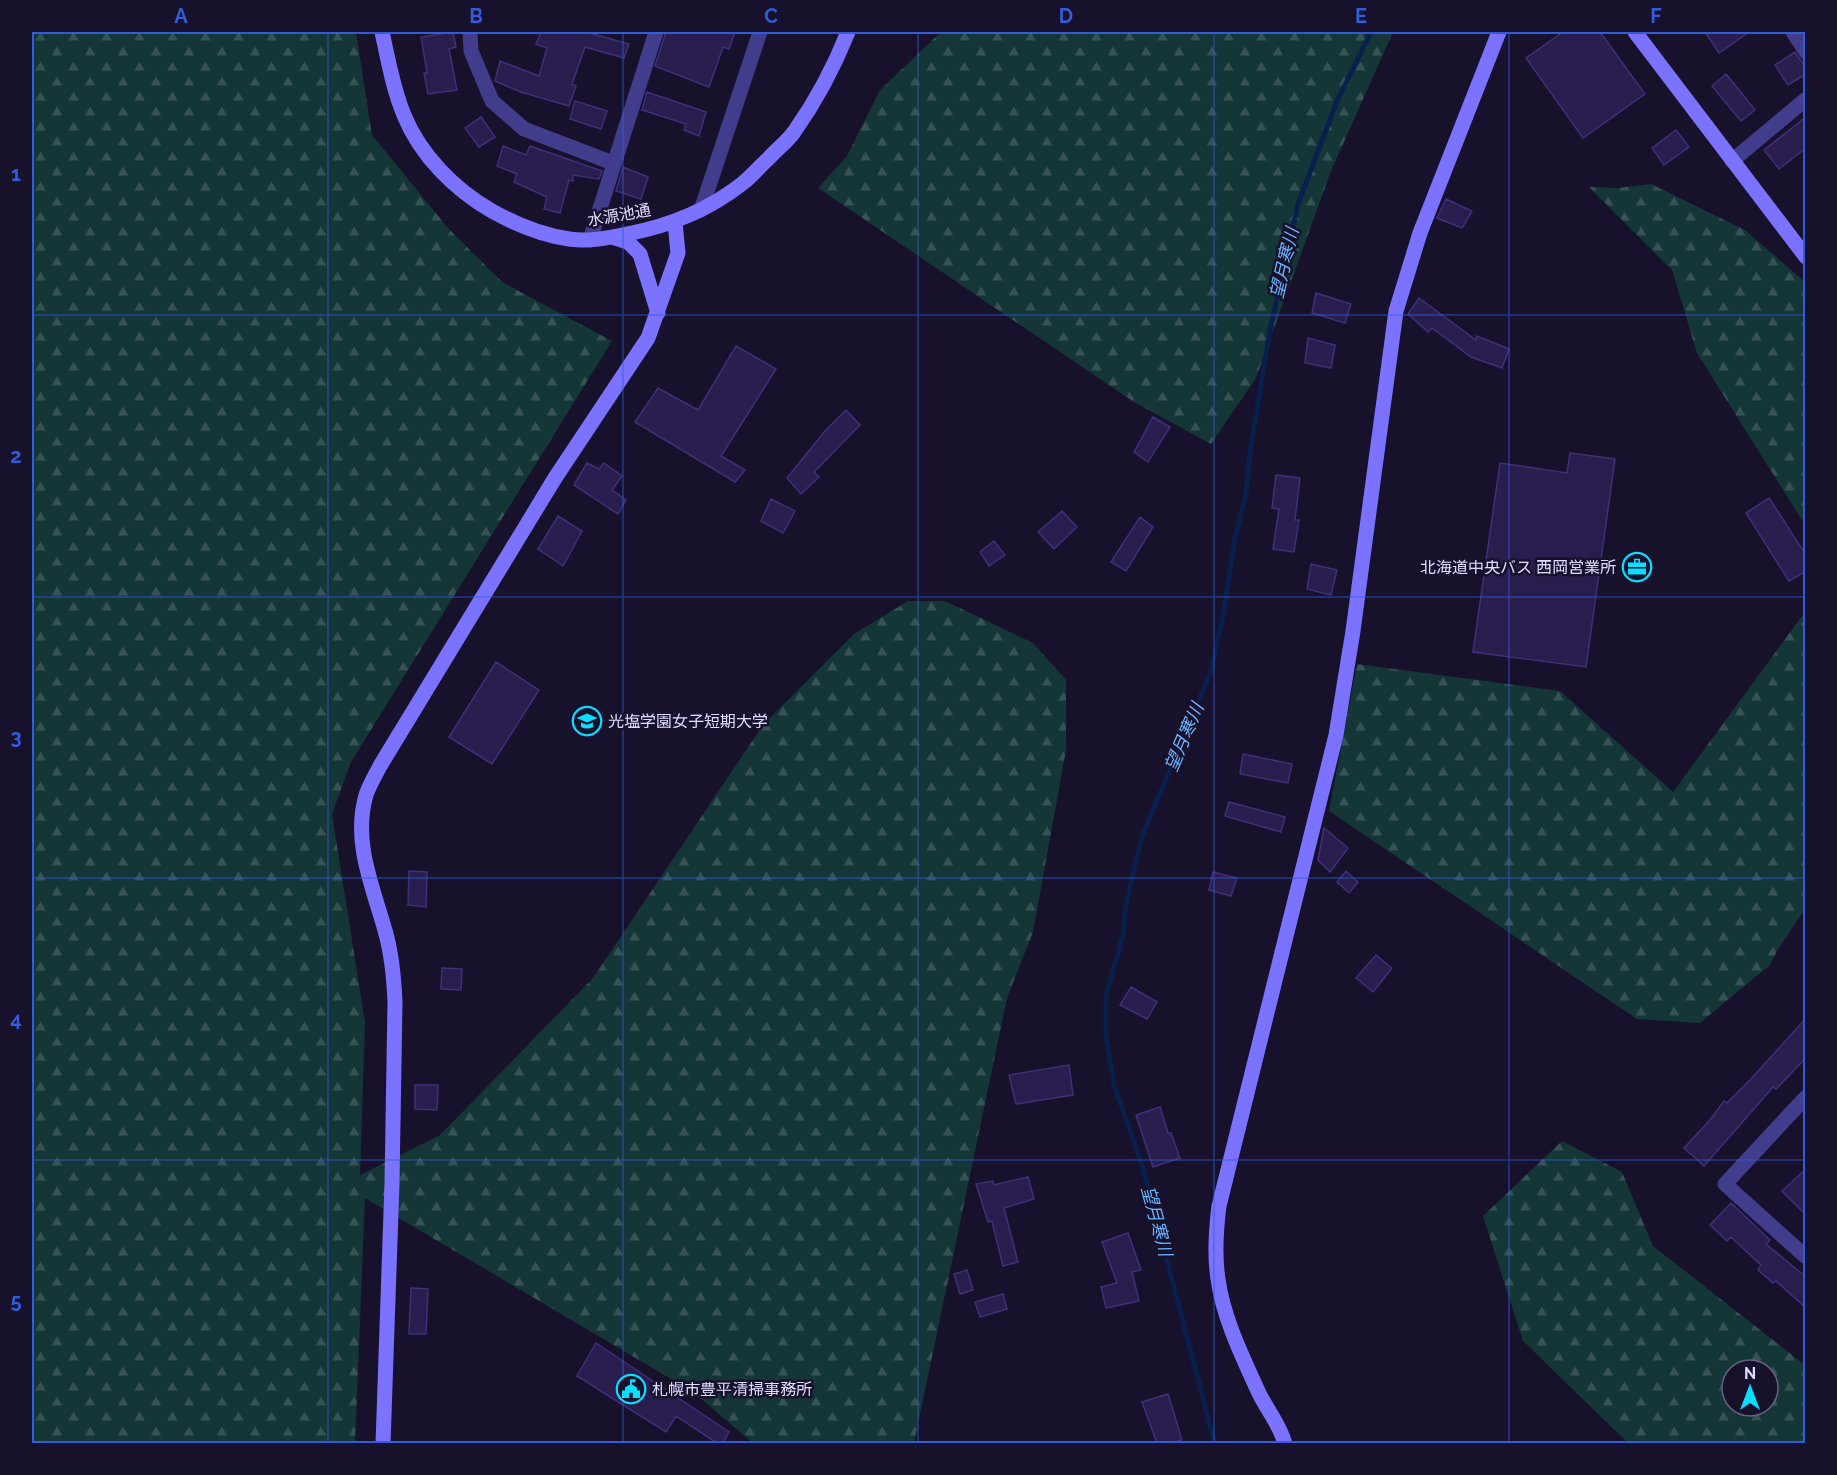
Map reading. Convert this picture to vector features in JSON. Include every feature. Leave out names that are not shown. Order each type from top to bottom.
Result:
[{"type":"street","name":"水源池通","points":[[382,32],[404,116],[418,141],[436,164],[466,193],[502,216],[529,228],[568,239],[590,240],[675,222],[701,210],[743,183],[793,134],[834,65],[848,32]]},
{"type":"street","points":[[470,32],[471,51],[492,101],[524,129],[613,163]]},
{"type":"street","points":[[590,240],[654,32]]},
{"type":"street","points":[[701,210],[760,32]]},
{"type":"street","points":[[1285,1443],[1283,1435],[1259,1392],[1227,1317],[1218,1280],[1215,1237],[1219,1206],[1336,735],[1353,631],[1396,311],[1420,233],[1498,32]]},
{"type":"street","points":[[1635,32],[1806,257]]},
{"type":"street","points":[[1793,32],[1806,52]]},
{"type":"street","points":[[1732,161],[1806,99]]},
{"type":"street","points":[[383,1443],[392,1183],[395,1002],[394,977],[387,936],[364,859],[362,836],[366,795],[380,766],[555,478],[648,338],[678,253],[675,222]]},
{"type":"street","points":[[612,237],[628,242],[640,254],[658,313]]},
{"type":"street","points":[[1804,1101],[1725,1184],[1806,1257]]},
{"type":"green space","points":[[32,32],[356,32],[372,135],[448,228],[502,282],[612,341],[351,762],[332,814],[365,1022],[360,1175],[440,1135],[593,978],[763,725],[854,634],[908,601],[945,601],[1033,643],[1066,680],[1066,750],[1033,932],[1007,998],[914,1443],[753,1443],[693,1392],[365,1198],[355,1443],[32,1443]]},
{"type":"green space","points":[[941,32],[1393,32],[1331,171],[1256,378],[1211,444],[1134,402],[818,188],[847,156],[880,90]]},
{"type":"green space","points":[[1651,184],[1745,230],[1805,282],[1805,525],[1697,353],[1672,270],[1589,187],[1618,188]]},
{"type":"green space","points":[[1805,612],[1805,909],[1770,965],[1700,1023],[1637,1019],[1329,811],[1357,664],[1560,691],[1673,792]]},
{"type":"green space","points":[[1562,1141],[1622,1172],[1653,1246],[1805,1365],[1805,1443],[1628,1443],[1523,1341],[1483,1216]]},
{"type":"building","points":[[453,32],[456,47],[449,49],[457,90],[428,94],[421,37]]},
{"type":"building","points":[[541,32],[586,32],[629,44],[624,58],[585,47],[572,84],[576,86],[569,106],[521,92],[495,81],[500,61],[539,76],[547,48],[536,44]]},
{"type":"building","points":[[666,32],[735,32],[729,49],[723,47],[709,87],[655,66]]},
{"type":"building","points":[[1563,32],[1600,32],[1645,94],[1583,138],[1526,58]]},
{"type":"building","points":[[1705,32],[1749,32],[1719,53]]},
{"type":"building","points":[[1795,52],[1806,68],[1806,74],[1788,85],[1775,65]]},
{"type":"building","points":[[1726,74],[1755,110],[1741,121],[1712,86]]},
{"type":"building","points":[[647,92],[706,112],[699,136],[684,130],[686,124],[642,110]]},
{"type":"building","points":[[575,101],[607,111],[601,129],[570,119]]},
{"type":"building","points":[[481,117],[495,137],[479,147],[465,128]]},
{"type":"building","points":[[1806,117],[1806,148],[1779,169],[1764,150]]},
{"type":"building","points":[[1676,130],[1689,147],[1664,165],[1652,148]]},
{"type":"building","points":[[503,146],[526,155],[530,146],[602,171],[599,179],[573,175],[573,181],[569,180],[560,213],[544,209],[547,197],[514,182],[517,174],[497,166]]},
{"type":"building","points":[[623,167],[648,177],[641,199],[616,191]]},
{"type":"building","points":[[1446,199],[1472,211],[1462,228],[1437,218]]},
{"type":"building","points":[[1316,293],[1351,304],[1345,323],[1312,313]]},
{"type":"building","points":[[1419,298],[1476,340],[1477,336],[1509,349],[1502,368],[1471,357],[1432,328],[1428,332],[1408,314]]},
{"type":"building","points":[[1308,338],[1335,345],[1331,368],[1305,363]]},
{"type":"building","points":[[736,346],[776,369],[721,456],[745,470],[735,482],[635,422],[658,388],[698,410]]},
{"type":"building","points":[[846,410],[860,425],[814,472],[819,477],[801,494],[787,478],[825,431]]},
{"type":"building","points":[[1153,417],[1170,427],[1148,462],[1134,452]]},
{"type":"building","points":[[1570,453],[1615,459],[1586,667],[1473,652],[1500,463],[1567,473]]},
{"type":"building","points":[[587,463],[599,469],[604,463],[622,476],[612,490],[626,500],[618,514],[574,485]]},
{"type":"building","points":[[1276,475],[1300,478],[1295,520],[1299,520],[1294,552],[1273,549],[1279,509],[1272,508]]},
{"type":"building","points":[[1769,498],[1806,555],[1806,571],[1789,581],[1746,513]]},
{"type":"building","points":[[771,499],[795,511],[783,533],[761,521]]},
{"type":"building","points":[[1062,511],[1077,527],[1054,549],[1038,532]]},
{"type":"building","points":[[558,516],[582,531],[563,566],[538,549]]},
{"type":"building","points":[[1140,517],[1153,527],[1126,571],[1111,562]]},
{"type":"building","points":[[994,541],[1005,555],[989,566],[980,552]]},
{"type":"building","points":[[1311,564],[1337,570],[1331,595],[1307,589]]},
{"type":"building","points":[[496,662],[539,690],[492,764],[449,737]]},
{"type":"building","points":[[1243,754],[1292,764],[1288,783],[1240,774]]},
{"type":"building","points":[[1229,802],[1285,817],[1281,832],[1225,816]]},
{"type":"building","points":[[1324,828],[1348,848],[1330,872],[1318,860]]},
{"type":"building","points":[[409,871],[427,872],[426,907],[408,905]]},
{"type":"building","points":[[1346,871],[1358,882],[1349,893],[1337,882]]},
{"type":"building","points":[[1213,872],[1237,878],[1231,896],[1209,890]]},
{"type":"building","points":[[1376,955],[1392,968],[1373,992],[1356,978]]},
{"type":"building","points":[[442,968],[462,969],[461,990],[441,989]]},
{"type":"building","points":[[1131,987],[1157,1002],[1147,1019],[1120,1005]]},
{"type":"building","points":[[1806,1018],[1806,1058],[1776,1089],[1773,1087],[1704,1166],[1684,1148],[1724,1101],[1727,1103],[1750,1080]]},
{"type":"building","points":[[1069,1065],[1073,1095],[1016,1104],[1009,1075]]},
{"type":"building","points":[[415,1085],[438,1085],[437,1110],[415,1109]]},
{"type":"building","points":[[1160,1107],[1168,1133],[1171,1133],[1180,1158],[1153,1167],[1136,1115]]},
{"type":"building","points":[[1806,1169],[1806,1215],[1782,1191]]},
{"type":"building","points":[[1028,1177],[1034,1199],[1004,1208],[1018,1262],[1003,1266],[992,1221],[988,1222],[976,1184],[993,1181],[994,1185]]},
{"type":"building","points":[[1731,1203],[1770,1240],[1766,1244],[1806,1277],[1806,1308],[1776,1281],[1773,1283],[1758,1270],[1761,1265],[1731,1237],[1727,1241],[1710,1225]]},
{"type":"building","points":[[1128,1233],[1141,1270],[1132,1272],[1139,1301],[1106,1308],[1101,1287],[1117,1283],[1102,1242]]},
{"type":"building","points":[[967,1270],[973,1290],[960,1294],[954,1274]]},
{"type":"building","points":[[411,1288],[428,1289],[426,1334],[409,1334]]},
{"type":"building","points":[[1003,1294],[1007,1309],[980,1317],[975,1302]]},
{"type":"building","name":"札幌市豊平清掃事務所","points":[[596,1343],[729,1432],[723,1443],[717,1443],[676,1416],[666,1432],[577,1376]]},
{"type":"building","points":[[1168,1394],[1182,1440],[1157,1443],[1142,1402]]},
{"type":"waterway","name":"望月寒川","points":[[1215,1444],[1142,1165],[1114,1085],[1106,1036],[1106,995],[1123,935],[1126,904],[1142,836],[1210,674],[1223,616],[1235,538],[1246,493],[1250,452],[1270,330],[1298,204],[1337,101],[1371,32]]},
{"type":"place","name":"北海道中央バス 西岡営業所","points":[[1637,567]]},
{"type":"place","name":"光塩学園女子短期大学","points":[[587,721]]},
{"type":"place","name":"札幌市豊平清掃事務所","points":[[631,1389]]}]
